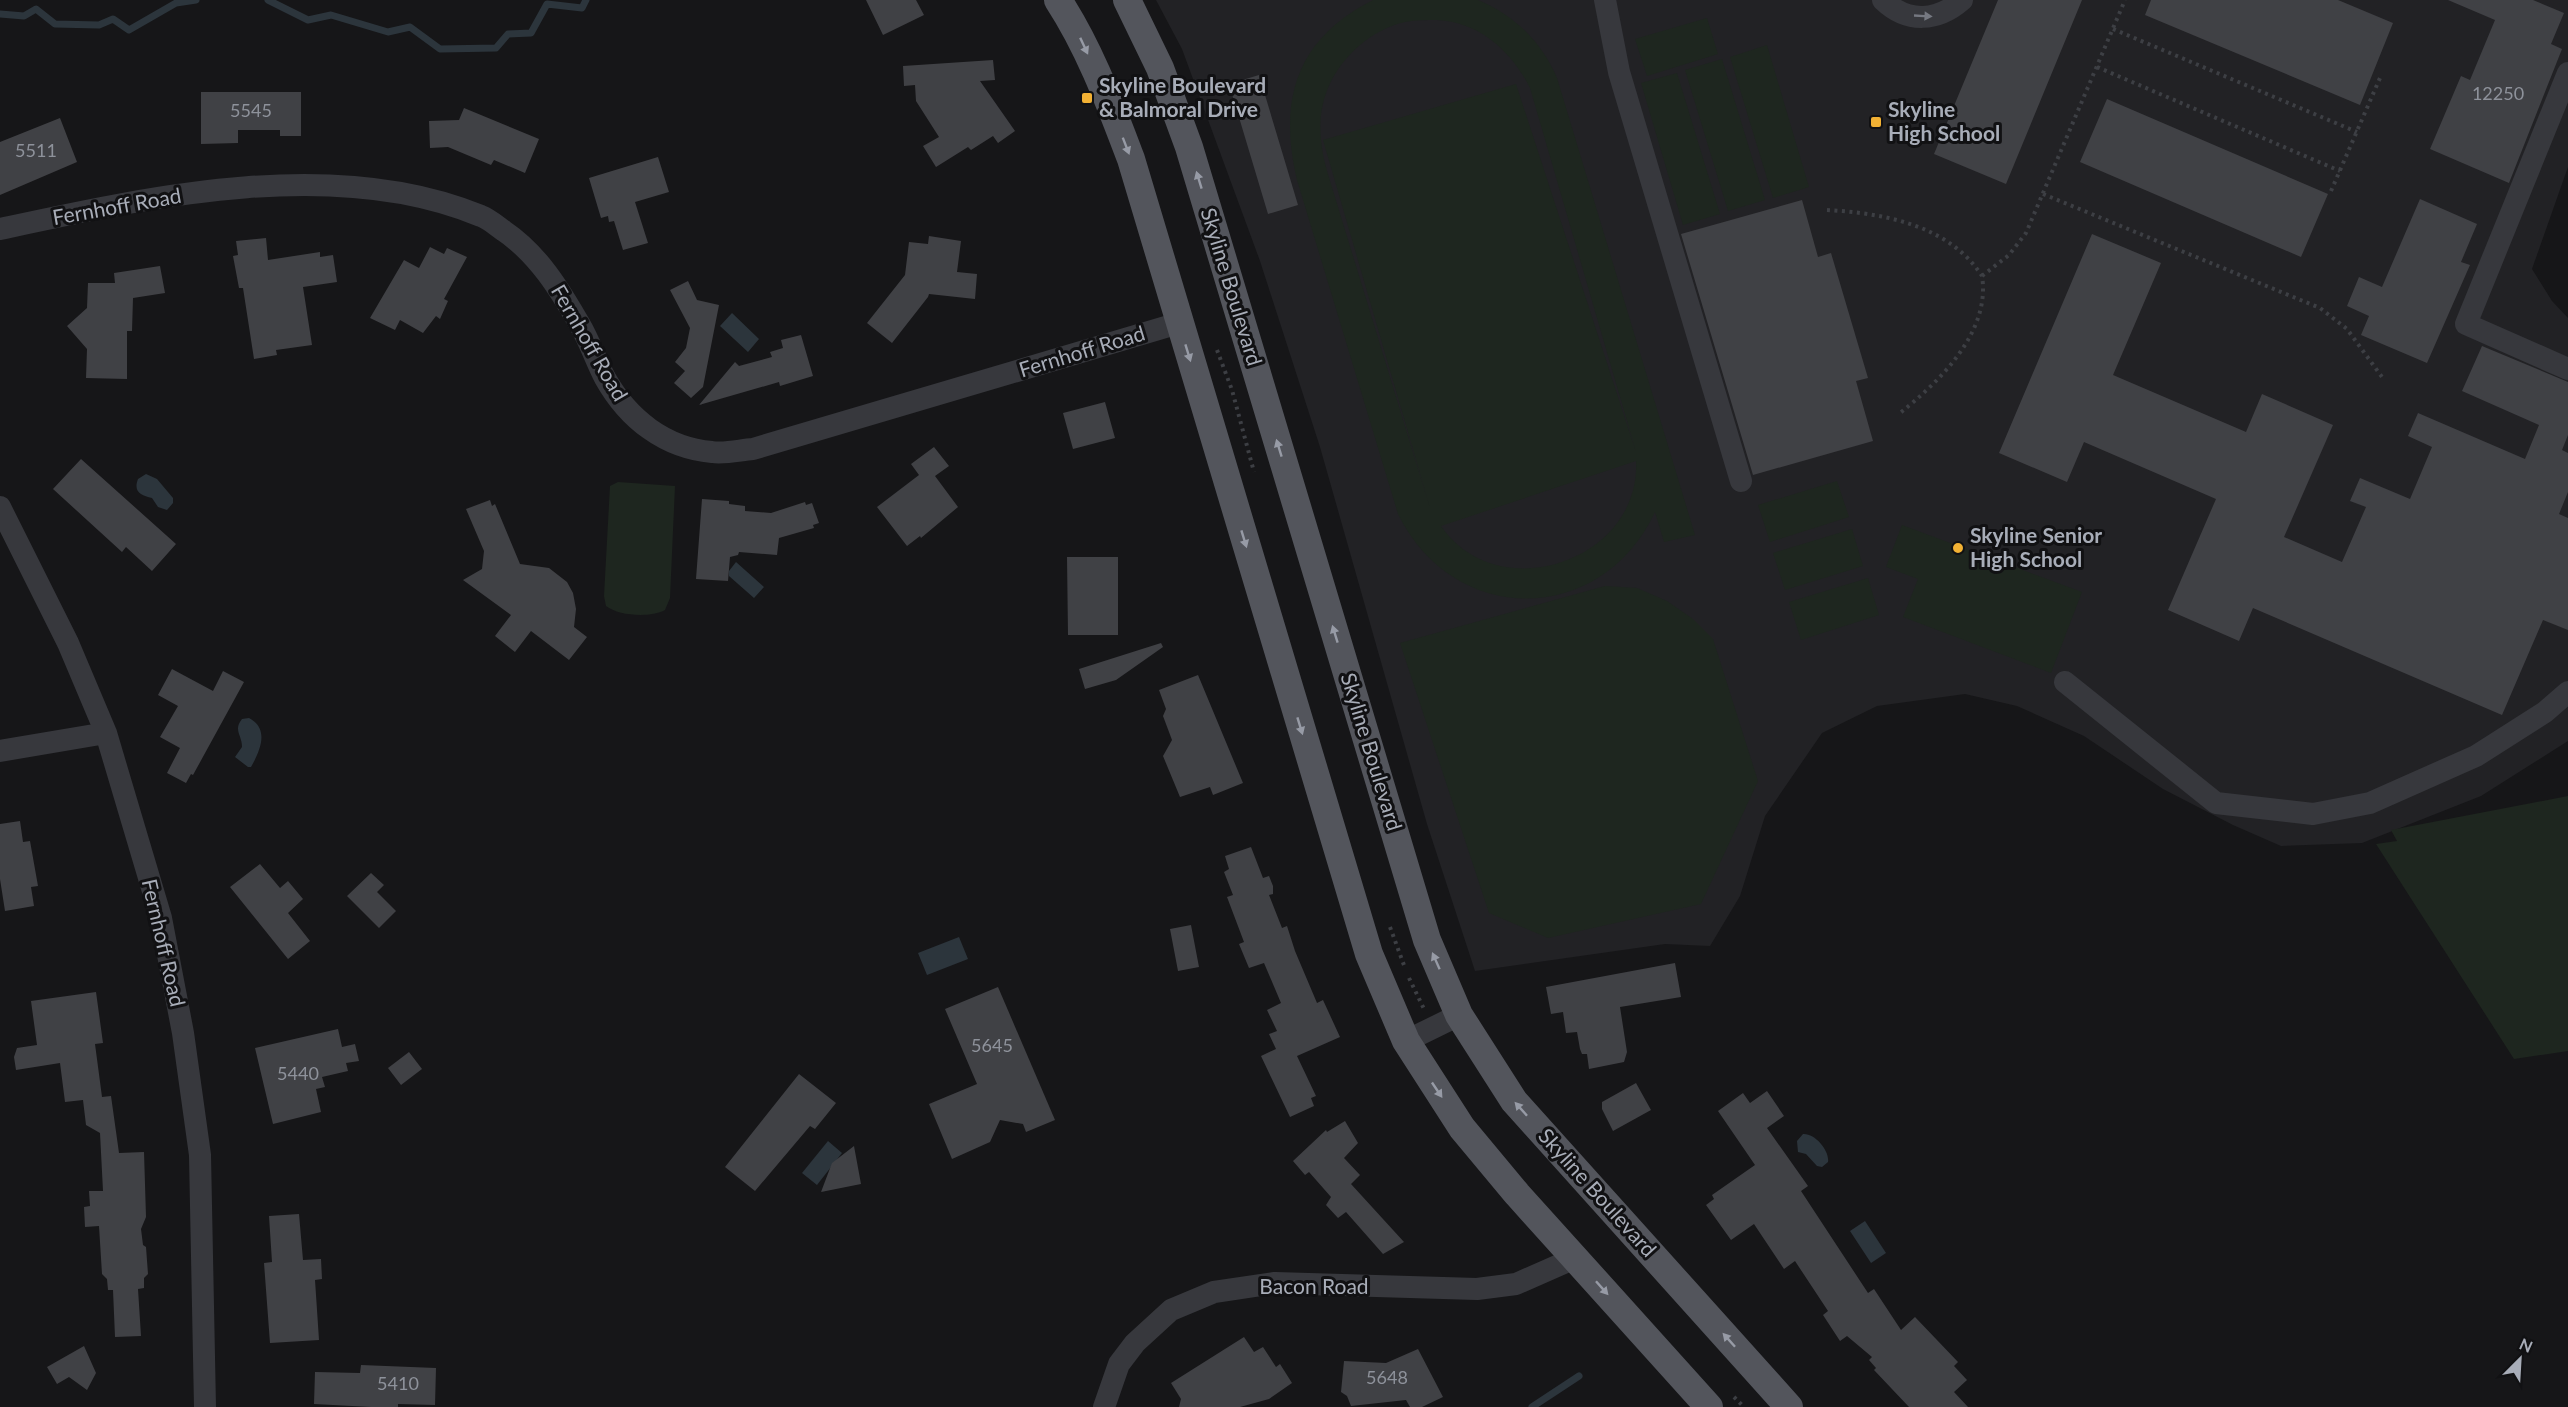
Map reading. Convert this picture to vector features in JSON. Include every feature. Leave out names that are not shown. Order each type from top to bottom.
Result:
[{"type":"main road","points":[[1058,0],[1077,32],[1105,91],[1124,139],[1369,954],[1406,1041],[1462,1128],[1709,1407]]},
{"type":"main road","name":"Skyline Boulevard","points":[[1127,0],[1160,68],[1189,147],[1427,940],[1459,1015],[1514,1101],[1789,1407]]},
{"type":"street","points":[[1605,0],[1619,72],[1741,481]]},
{"type":"street","points":[[1883,0],[1902,12],[1928,18],[1947,12],[1962,0]]},
{"type":"street","points":[[2568,73],[2466,324],[2568,369]]},
{"type":"street","name":"Fernhoff Road","points":[[0,229],[106,206],[227,189],[334,184],[382,190],[430,200],[483,217],[522,243],[551,278],[581,327],[606,379],[626,406],[652,433],[682,447],[714,453],[753,449],[1179,323]]},
{"type":"street","name":"Fernhoff Road","points":[[0,507],[68,643],[106,733],[161,918],[186,1054],[200,1155],[205,1407]]},
{"type":"street","points":[[2065,682],[2217,803],[2313,814],[2370,803],[2476,756],[2545,712],[2568,692]]},
{"type":"street","points":[[0,751],[106,733]]},
{"type":"street","points":[[1406,1041],[1459,1015]]},
{"type":"street","name":"Bacon Road","points":[[1104,1407],[1119,1364],[1135,1343],[1171,1310],[1214,1292],[1275,1283],[1477,1289],[1516,1284],[1575,1258]]},
{"type":"path","points":[[1982,276],[2000,263],[2019,244],[2043,194],[2125,0]]},
{"type":"path","points":[[2113,28],[2357,132]]},
{"type":"path","points":[[2097,67],[2340,171]]},
{"type":"path","points":[[2331,192],[2380,78]]},
{"type":"path","points":[[2043,194],[2320,308],[2347,329],[2382,377]]},
{"type":"path","points":[[1827,210],[1879,215],[1919,227],[1958,249],[1982,276],[1982,301],[1970,336],[1948,367],[1900,413]]},
{"type":"shaded area","name":"Skyline Senior High School","points":[[1156,0],[2568,0],[2568,167],[2532,269],[2552,301],[2568,318],[2568,741],[2481,796],[2362,843],[2281,846],[2233,825],[2163,789],[2084,736],[2017,706],[1965,694],[1877,706],[1822,733],[1765,816],[1740,896],[1710,946],[1665,944],[1475,971],[1427,824],[1320,447],[1260,261],[1182,49]]},
{"type":"shaded area","points":[[1373,0],[1478,0],[1503,13],[1535,41],[1557,78],[1695,535],[1664,542],[1655,512],[1631,549],[1600,576],[1565,593],[1528,598],[1490,594],[1454,578],[1423,551],[1398,514],[1297,180],[1292,151],[1290,124],[1292,98],[1299,75],[1310,53],[1326,33],[1347,16]],"holes":[[[1437,20],[1467,26],[1493,41],[1514,62],[1530,88],[1636,452],[1516,84],[1323,140],[1430,508],[1327,171],[1321,136],[1321,119],[1328,87],[1347,58],[1360,45],[1381,31],[1399,23]],[[1636,461],[1631,496],[1616,525],[1592,547],[1562,562],[1529,568],[1496,565],[1466,551],[1441,526]]]},
{"type":"shaded area","points":[[1707,18],[1718,54],[1647,76],[1635,39]]},
{"type":"shaded area","points":[[1767,45],[1809,187],[1773,198],[1730,57]]},
{"type":"shaded area","points":[[1722,59],[1765,200],[1728,211],[1685,70]]},
{"type":"shaded area","points":[[1677,73],[1720,214],[1683,225],[1641,83]]},
{"type":"shaded area","points":[[732,313],[759,339],[748,352],[720,326]]},
{"type":"shaded area","points":[[146,474],[157,479],[173,498],[173,503],[167,510],[158,507],[152,498],[137,490],[138,479]]},
{"type":"shaded area","points":[[1837,481],[1849,517],[1770,542],[1758,505]]},
{"type":"shaded area","points":[[618,482],[675,486],[670,598],[665,610],[659,613],[626,614],[606,606],[604,596],[610,486]]},
{"type":"shaded area","points":[[1902,525],[2082,592],[2051,673],[1903,617],[1918,579],[1886,567]]},
{"type":"shaded area","points":[[1852,529],[1863,566],[1785,590],[1773,553]]},
{"type":"shaded area","points":[[736,562],[764,587],[754,598],[729,576],[729,571]]},
{"type":"shaded area","points":[[1868,578],[1879,615],[1801,640],[1789,602]]},
{"type":"shaded area","points":[[1605,586],[1637,588],[1667,601],[1693,619],[1713,639],[1758,781],[1701,904],[1548,938],[1489,913],[1400,643]]},
{"type":"shaded area","points":[[249,718],[259,728],[261,734],[260,747],[251,767],[235,757],[242,747],[238,730],[239,723],[242,719]]},
{"type":"shaded area","points":[[2568,796],[2568,1051],[2514,1059],[2376,844],[2397,841],[2391,830]]},
{"type":"shaded area","points":[[959,937],[968,959],[927,975],[918,953]]},
{"type":"shaded area","points":[[1803,1134],[1812,1136],[1827,1153],[1828,1162],[1822,1167],[1817,1166],[1806,1154],[1798,1152],[1797,1141]]},
{"type":"shaded area","points":[[828,1141],[842,1153],[817,1185],[802,1173]]},
{"type":"shaded area","points":[[1865,1221],[1886,1253],[1871,1263],[1850,1231]]},
{"type":"building","points":[[866,0],[916,0],[924,15],[883,35]]},
{"type":"building","points":[[1998,0],[2082,0],[2006,184],[1934,154]]},
{"type":"building","points":[[2151,0],[2338,0],[2393,23],[2360,105],[2145,15]]},
{"type":"building","points":[[2448,0],[2533,0],[2564,13],[2551,44],[2562,49],[2509,183],[2430,149],[2461,76],[2470,80],[2495,20]]},
{"type":"building","points":[[993,60],[995,80],[980,81],[1015,131],[998,143],[993,136],[971,150],[968,147],[936,167],[923,146],[939,137],[916,101],[915,85],[904,86],[903,66]]},
{"type":"building","points":[[1259,75],[1298,205],[1268,214],[1229,84]]},
{"type":"building","points":[[201,92],[301,92],[301,136],[280,136],[280,130],[238,130],[238,143],[201,144]]},
{"type":"building","points":[[2107,99],[2328,194],[2301,257],[2080,162]]},
{"type":"building","points":[[464,108],[539,139],[525,173],[494,160],[491,165],[448,147],[430,148],[429,121],[459,120]]},
{"type":"building","points":[[60,118],[77,162],[0,195],[0,142]]},
{"type":"building","points":[[658,157],[669,192],[635,202],[648,243],[623,250],[614,221],[609,222],[608,216],[601,218],[589,178]]},
{"type":"building","points":[[2420,199],[2477,224],[2461,262],[2470,265],[2427,363],[2361,335],[2369,316],[2347,306],[2359,277],[2382,287]]},
{"type":"building","points":[[1802,200],[1818,257],[1831,253],[1868,378],[1856,381],[1873,441],[1753,475],[1681,234]]},
{"type":"building","points":[[2092,234],[2161,263],[2113,375],[2246,432],[2262,394],[2333,425],[2284,537],[2342,562],[2366,507],[2350,501],[2360,478],[2410,499],[2432,447],[2408,436],[2418,413],[2525,459],[2539,425],[2462,391],[2482,346],[2568,382],[2568,435],[2562,450],[2568,453],[2568,492],[2559,514],[2568,518],[2568,630],[2543,620],[2502,715],[2253,608],[2239,641],[2168,610],[2216,499],[2084,442],[2067,482],[1999,453]]},
{"type":"building","points":[[929,236],[961,241],[957,272],[977,274],[975,299],[929,294],[892,343],[867,323],[905,275],[909,242],[928,244]]},
{"type":"building","points":[[266,238],[268,260],[320,252],[320,257],[333,255],[337,282],[303,287],[312,345],[276,350],[277,355],[254,359],[243,288],[239,288],[233,256],[238,255],[236,241]]},
{"type":"building","points":[[430,247],[444,254],[447,248],[467,257],[444,299],[448,301],[440,319],[436,316],[423,333],[400,320],[395,330],[370,318],[404,260],[419,268]]},
{"type":"building","points":[[160,266],[165,293],[133,298],[132,331],[127,331],[127,379],[86,378],[87,349],[67,326],[87,308],[88,283],[115,283],[114,273]]},
{"type":"building","points":[[688,281],[697,300],[719,305],[703,387],[691,398],[674,383],[685,371],[675,362],[686,348],[690,328],[670,290]]},
{"type":"building","points":[[801,335],[813,376],[780,386],[779,382],[699,405],[735,362],[739,366],[772,357],[770,352],[783,348],[781,340]]},
{"type":"building","points":[[1105,402],[1115,438],[1073,449],[1063,413]]},
{"type":"building","points":[[934,447],[949,466],[935,476],[958,507],[921,538],[920,536],[907,546],[877,507],[919,475],[911,464]]},
{"type":"building","points":[[81,459],[176,544],[152,571],[126,547],[122,552],[53,489]]},
{"type":"building","points":[[702,499],[729,501],[729,504],[745,506],[745,511],[771,513],[805,502],[806,505],[812,503],[819,523],[813,525],[814,528],[779,538],[777,555],[739,552],[738,555],[730,557],[728,581],[696,579]]},
{"type":"building","points":[[490,500],[492,506],[495,504],[520,564],[549,568],[567,582],[573,593],[576,609],[574,627],[587,637],[569,660],[531,631],[515,652],[495,636],[511,615],[463,580],[482,569],[484,551],[466,509]]},
{"type":"building","points":[[1067,557],[1118,557],[1118,635],[1068,635]]},
{"type":"building","points":[[1161,643],[1163,647],[1116,680],[1085,689],[1079,669]]},
{"type":"building","points":[[172,669],[213,691],[223,671],[244,682],[193,775],[191,774],[186,783],[167,773],[180,748],[160,737],[178,706],[158,695]]},
{"type":"building","points":[[1198,675],[1243,783],[1213,795],[1210,787],[1180,797],[1163,756],[1172,740],[1163,716],[1166,709],[1159,690]]},
{"type":"building","points":[[20,821],[23,842],[30,841],[38,886],[31,887],[34,906],[5,911],[0,879],[0,824]]},
{"type":"building","points":[[1251,847],[1263,878],[1269,876],[1273,894],[1269,895],[1282,928],[1287,926],[1317,1003],[1323,1000],[1340,1037],[1297,1056],[1316,1096],[1311,1098],[1314,1106],[1290,1117],[1261,1056],[1276,1049],[1269,1034],[1277,1031],[1267,1010],[1281,1003],[1264,963],[1249,968],[1239,944],[1244,942],[1227,897],[1233,895],[1224,872],[1229,869],[1225,856]]},
{"type":"building","points":[[260,864],[280,888],[288,881],[303,899],[288,913],[310,941],[288,959],[230,887]]},
{"type":"building","points":[[371,873],[384,885],[377,892],[396,911],[379,928],[347,896]]},
{"type":"building","points":[[1191,925],[1199,967],[1178,971],[1170,929]]},
{"type":"building","points":[[1675,963],[1681,997],[1620,1007],[1627,1052],[1624,1062],[1589,1069],[1587,1054],[1582,1054],[1577,1032],[1566,1033],[1563,1012],[1551,1014],[1546,987]]},
{"type":"building","points":[[998,987],[1055,1120],[1026,1132],[1023,1124],[1000,1120],[990,1142],[952,1159],[929,1104],[977,1084],[945,1009]]},
{"type":"building","points":[[96,992],[103,1043],[95,1044],[102,1097],[111,1096],[119,1153],[144,1152],[146,1217],[141,1229],[143,1245],[146,1247],[148,1274],[144,1278],[144,1288],[138,1289],[141,1336],[115,1337],[113,1290],[108,1290],[107,1279],[102,1274],[99,1226],[85,1227],[84,1207],[90,1206],[89,1191],[103,1191],[100,1133],[86,1125],[83,1100],[65,1102],[60,1063],[16,1070],[14,1057],[17,1048],[37,1045],[31,1001]]},
{"type":"building","points":[[338,1029],[342,1047],[355,1044],[359,1061],[346,1063],[348,1071],[322,1077],[325,1087],[316,1089],[321,1112],[273,1124],[255,1048]]},
{"type":"building","points":[[409,1052],[422,1069],[401,1085],[388,1068]]},
{"type":"building","points":[[799,1074],[836,1103],[815,1129],[810,1126],[755,1191],[725,1167]]},
{"type":"building","points":[[1636,1083],[1651,1110],[1613,1131],[1602,1109],[1602,1102]]},
{"type":"building","points":[[1767,1091],[1784,1116],[1767,1128],[1808,1186],[1801,1191],[1868,1293],[1874,1289],[1901,1330],[1915,1317],[1958,1362],[1954,1366],[1967,1380],[1954,1392],[1968,1407],[1909,1407],[1874,1370],[1876,1368],[1869,1360],[1872,1357],[1847,1336],[1840,1341],[1823,1315],[1828,1311],[1795,1261],[1784,1269],[1754,1224],[1731,1240],[1706,1205],[1714,1199],[1712,1195],[1755,1165],[1718,1111],[1743,1093],[1750,1103]]},
{"type":"building","points":[[1345,1121],[1358,1143],[1344,1158],[1360,1175],[1351,1184],[1404,1242],[1383,1254],[1346,1212],[1338,1218],[1326,1205],[1331,1197],[1309,1172],[1305,1175],[1293,1161],[1326,1130],[1327,1132]]},
{"type":"building","points":[[854,1146],[861,1184],[821,1192],[832,1163]]},
{"type":"building","points":[[299,1214],[303,1260],[321,1259],[322,1279],[315,1280],[319,1340],[270,1343],[264,1263],[272,1262],[269,1216]]},
{"type":"building","points":[[1244,1337],[1254,1352],[1263,1347],[1276,1367],[1280,1364],[1292,1383],[1269,1399],[1240,1407],[1179,1407],[1181,1399],[1171,1383]]},
{"type":"building","points":[[84,1346],[96,1373],[87,1390],[69,1377],[57,1384],[47,1367]]},
{"type":"building","points":[[1418,1349],[1443,1397],[1422,1407],[1410,1407],[1406,1400],[1351,1406],[1347,1396],[1341,1392],[1344,1361],[1386,1363]]},
{"type":"building","points":[[361,1365],[436,1368],[435,1405],[398,1404],[398,1407],[371,1407],[314,1404],[315,1372],[360,1373]]},
{"type":"waterway","points":[[0,14],[24,16],[36,9],[55,24],[99,25],[113,19],[129,30],[176,3],[196,0]]},
{"type":"waterway","points":[[268,0],[308,20],[331,15],[388,32],[410,27],[440,49],[496,48],[508,34],[531,33],[547,4],[582,8],[586,0]]},
{"type":"waterway","points":[[1532,1407],[1579,1376]]},
{"type":"place","name":"Skyline Boulevard & Balmoral Drive","points":[[1087,98]]},
{"type":"place","name":"Skyline High School","points":[[1876,122]]},
{"type":"place","name":"Skyline Senior High School","points":[[1958,548]]}]
